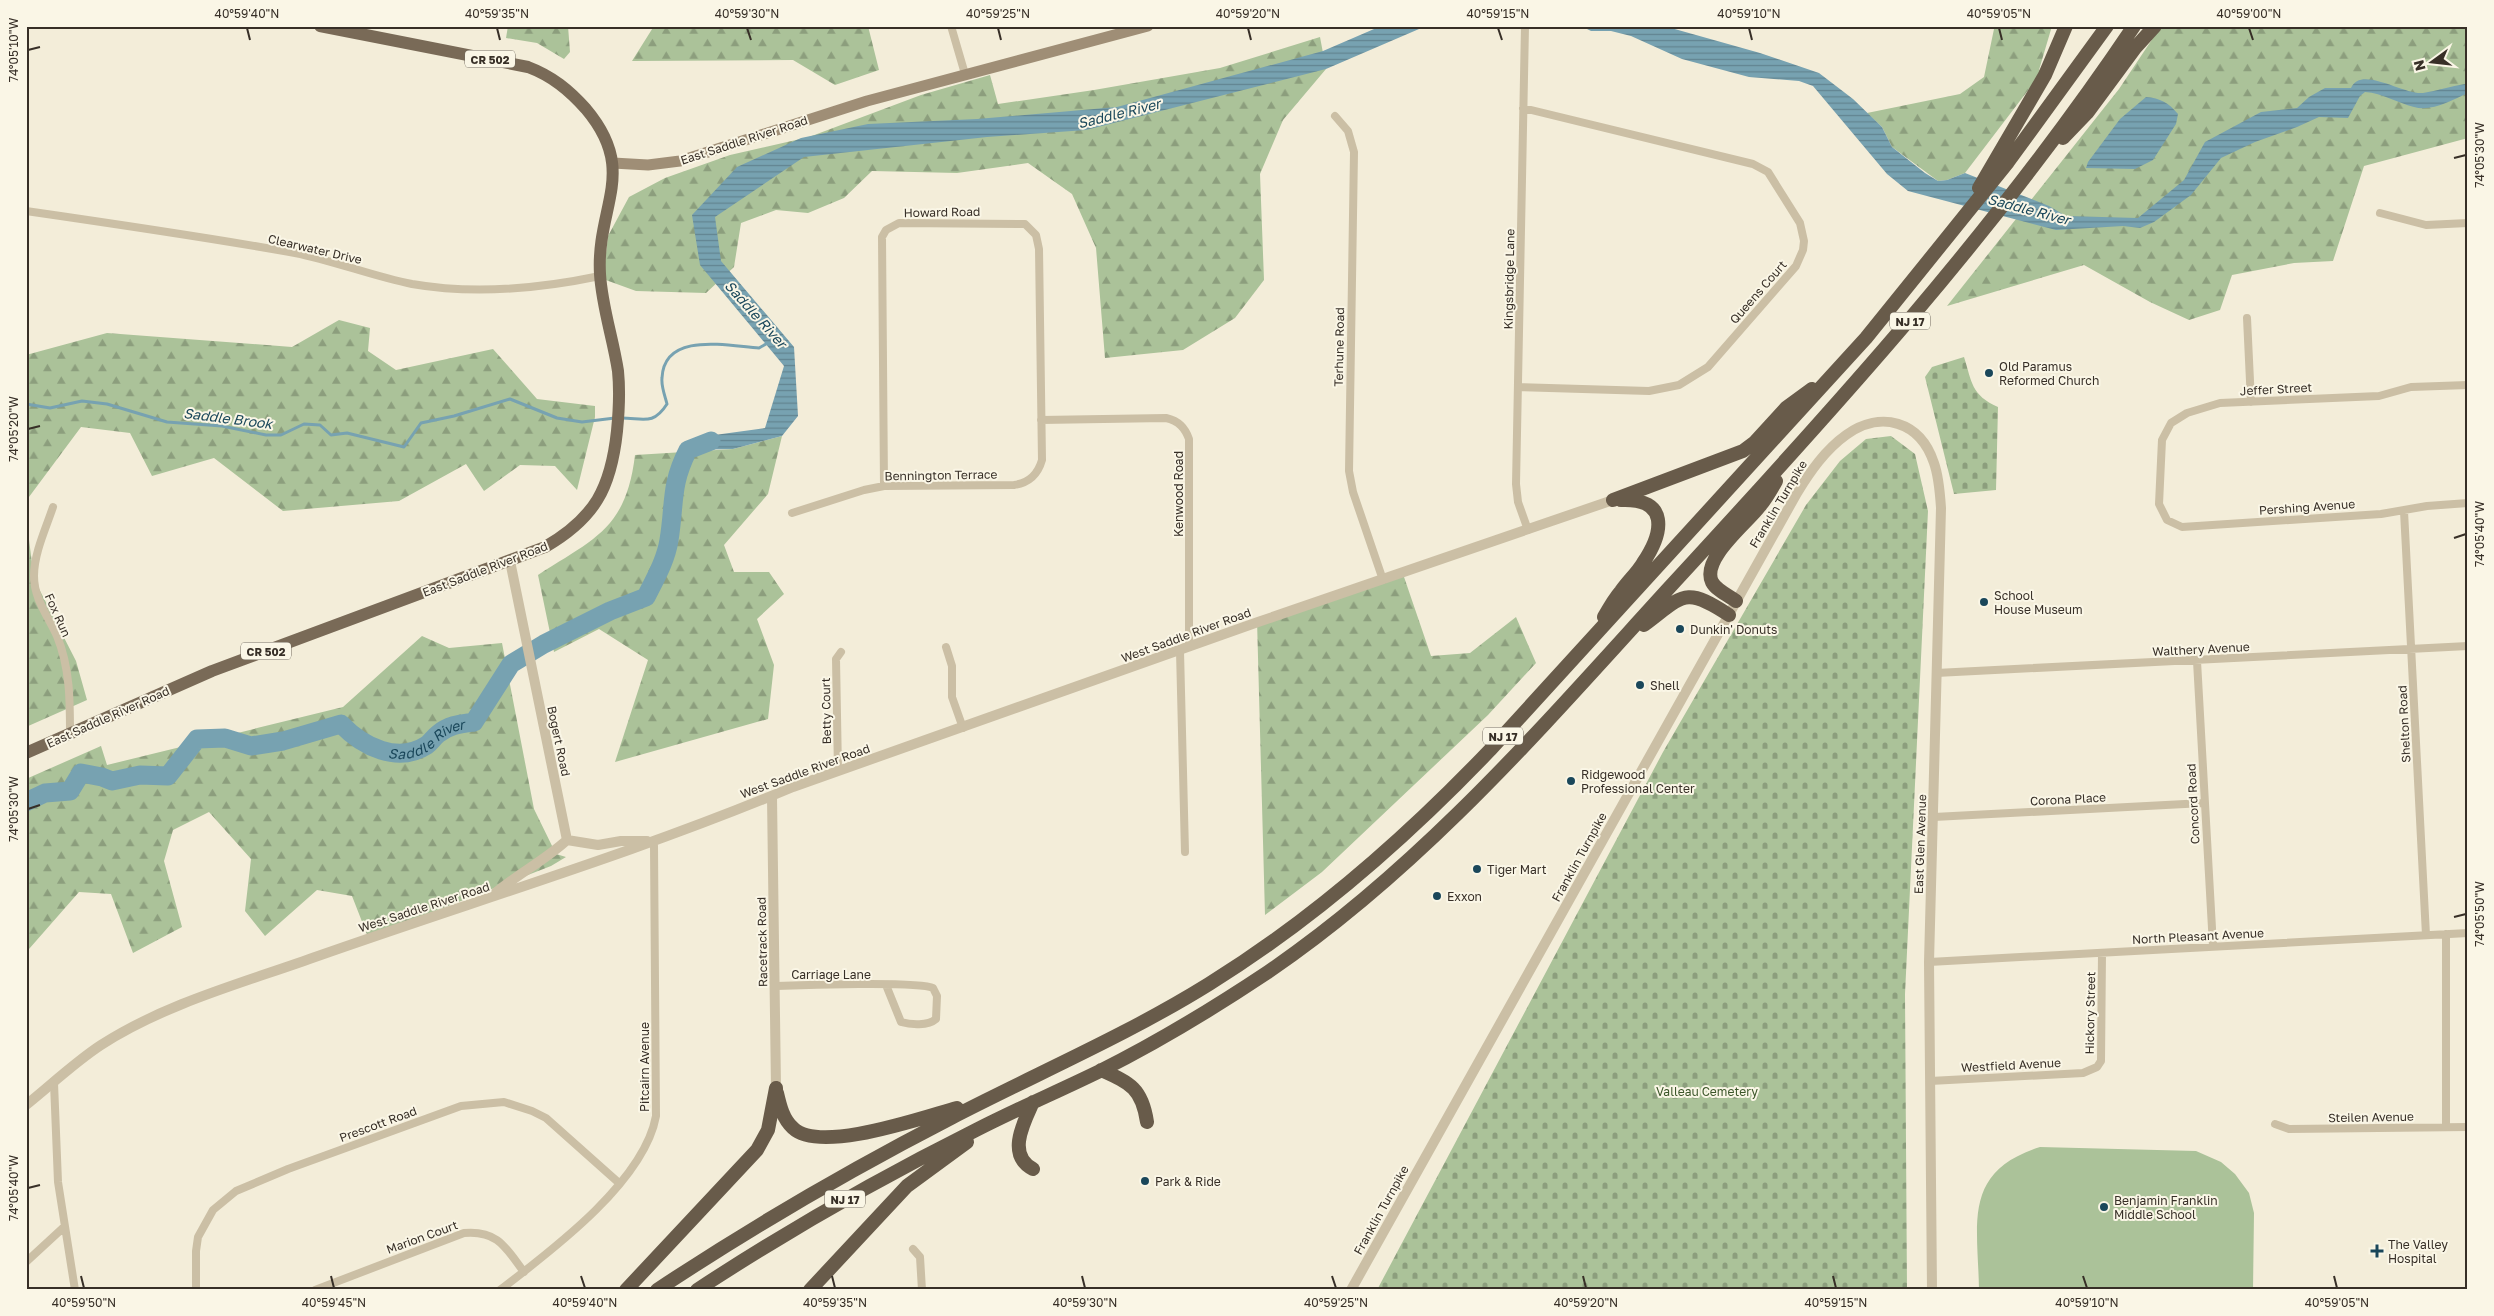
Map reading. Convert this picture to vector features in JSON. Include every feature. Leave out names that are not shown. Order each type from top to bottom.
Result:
[{"type":"highway","points":[[2002,161],[2045,75],[2066,26]]},
{"type":"highway","points":[[2002,161],[2107,26]]},
{"type":"highway","name":"NJ 17","points":[[697,1290],[846,1199],[999,1119],[1101,1070],[1235,993],[1306,945],[1359,904],[1424,848],[1479,794],[1616,647],[1874,363],[2031,171],[2134,26]]},
{"type":"highway","points":[[2031,171],[2087,113],[2135,48],[2155,26]]},
{"type":"highway","name":"NJ 17","points":[[657,1290],[819,1189],[989,1099],[1160,1013],[1226,973],[1305,918],[1372,864],[1436,805],[1582,651],[1840,367],[1956,228],[2002,161]]},
{"type":"highway","points":[[1613,500],[1743,451],[1755,442],[1786,408],[1840,367]]},
{"type":"highway","points":[[1736,601],[1713,584],[1710,574],[1713,562],[1723,547],[1759,507],[1797,449]]},
{"type":"highway","points":[[1582,651],[1621,590],[1648,555],[1658,529],[1657,517],[1648,504],[1632,500],[1613,500]]},
{"type":"highway","points":[[1616,647],[1682,598],[1701,598],[1728,615]]},
{"type":"highway","points":[[1101,1070],[1127,1082],[1137,1090],[1144,1105],[1147,1122]]},
{"type":"highway","points":[[776,1088],[782,1111],[789,1123],[798,1132],[817,1137],[886,1128],[989,1099]]},
{"type":"highway","points":[[626,1290],[757,1150],[768,1130],[776,1088]]},
{"type":"highway","points":[[1033,1102],[1018,1141],[1022,1159],[1033,1169]]},
{"type":"highway","points":[[810,1290],[906,1186],[999,1119]]},
{"type":"main road","name":"CR 502","points":[[320,26],[514,63],[541,72],[570,92],[595,120],[605,135],[613,163]]},
{"type":"main road","name":"East Saddle River Road","points":[[26,753],[212,671],[510,561],[556,541],[574,528],[591,511],[607,484],[615,452],[618,426],[617,370],[600,276],[600,251],[614,178],[613,163],[648,165],[680,161],[867,101],[1148,26]]},
{"type":"street","points":[[951,26],[965,74]]},
{"type":"street","name":"Kingsbridge Lane","points":[[1525,26],[1516,494],[1528,530]]},
{"type":"street","name":"Queens Court","points":[[1518,387],[1649,391],[1679,384],[1694,377],[1708,367],[1796,266],[1803,250],[1804,241],[1800,223],[1764,169],[1753,164],[1522,108]]},
{"type":"street","name":"Terhune Road","points":[[1335,116],[1348,130],[1354,152],[1349,470],[1353,492],[1383,580]]},
{"type":"street","name":"Clearwater Drive","points":[[26,211],[297,254],[394,280],[442,288],[497,290],[550,286],[600,276]]},
{"type":"street","points":[[2380,213],[2426,225],[2468,223]]},
{"type":"street","name":"Howard Road","points":[[884,486],[881,244],[886,230],[892,225],[899,223],[1020,222],[1033,231],[1039,249],[1041,420]]},
{"type":"street","points":[[2247,318],[2251,402]]},
{"type":"street","name":"Jeffer Street","points":[[2159,504],[2162,440],[2171,423],[2187,413],[2220,403],[2380,396],[2411,387],[2468,385]]},
{"type":"street","name":"Kenwood Road","points":[[1041,420],[1166,418],[1180,424],[1186,432],[1189,439],[1185,649]]},
{"type":"street","name":"Bennington Terrace","points":[[792,513],[864,490],[884,486],[1014,485],[1028,481],[1035,476],[1042,460],[1041,420]]},
{"type":"street","name":"Franklin Turnpike","points":[[1351,1290],[1789,506],[1821,459],[1853,430],[1874,422],[1891,422]]},
{"type":"street","name":"East Glen Avenue","points":[[1891,422],[1909,428],[1919,436],[1928,448],[1937,473],[1941,523],[1929,962],[1932,1290]]},
{"type":"street","name":"West Saddle River Road","points":[[26,1105],[100,1046],[159,1015],[386,932],[597,862],[838,771],[1613,500]]},
{"type":"street","name":"Pershing Avenue","points":[[2159,504],[2167,520],[2182,527],[2404,511],[2427,506],[2468,503]]},
{"type":"street","name":"Fox Run","points":[[53,507],[35,563],[34,576],[39,602],[56,636],[68,673],[70,734]]},
{"type":"street","name":"Shelton Road","points":[[2404,511],[2426,935]]},
{"type":"street","name":"Bogert Road","points":[[510,561],[566,840]]},
{"type":"street","points":[[946,646],[952,666],[952,697],[963,728]]},
{"type":"street","name":"Walthery Avenue","points":[[1936,673],[2468,646]]},
{"type":"street","points":[[1185,649],[1185,852]]},
{"type":"street","name":"Betty Court","points":[[838,771],[836,659],[841,652]]},
{"type":"street","name":"Concord Road","points":[[2197,661],[2213,946]]},
{"type":"street","name":"Racetrack Road","points":[[772,797],[776,1088]]},
{"type":"street","name":"Corona Place","points":[[1934,817],[2204,803]]},
{"type":"street","points":[[491,898],[507,883],[545,860],[566,840],[598,845],[621,840],[652,841]]},
{"type":"street","name":"Pitcairn Avenue","points":[[500,1290],[558,1246],[597,1209],[646,1147],[654,1129],[656,1116],[654,846],[652,841]]},
{"type":"street","name":"North Pleasant Avenue","points":[[1929,962],[2468,933]]},
{"type":"street","points":[[2446,934],[2446,1127]]},
{"type":"street","name":"Hickory Street","points":[[2093,1070],[2100,1061],[2102,953]]},
{"type":"street","name":"Carriage Lane","points":[[776,986],[886,985],[925,985],[933,988],[937,996],[936,1019],[929,1023],[910,1024],[901,1022],[886,985]]},
{"type":"street","name":"Westfield Avenue","points":[[1930,1081],[2082,1073],[2093,1070]]},
{"type":"street","points":[[54,1083],[58,1182],[75,1290]]},
{"type":"street","name":"Prescott Road","points":[[196,1290],[195,1258],[198,1237],[213,1210],[224,1199],[236,1191],[288,1169],[461,1106],[504,1102],[532,1110],[546,1118],[619,1183]]},
{"type":"street","name":"Steilen Avenue","points":[[2275,1124],[2290,1129],[2468,1127]]},
{"type":"street","points":[[26,1262],[64,1227]]},
{"type":"street","name":"Marion Court","points":[[315,1290],[470,1232],[486,1234],[503,1243],[524,1272]]},
{"type":"street","points":[[913,1249],[920,1257],[922,1290]]},
{"type":"green space","points":[[508,26],[568,26],[570,52],[564,59],[537,43],[506,38]]},
{"type":"green space","points":[[654,26],[868,26],[879,70],[835,85],[793,60],[632,61]]},
{"type":"green space","points":[[1991,26],[2052,26],[2039,70],[2045,68],[1965,173],[1947,180],[1938,181],[1892,147],[1882,127],[1867,113],[1960,94],[1984,77],[1994,29]]},
{"type":"green space","points":[[2161,26],[2468,26],[2468,138],[2364,166],[2333,261],[2294,263],[2232,275],[2220,310],[2189,320],[2150,302],[2084,265],[1947,306],[2119,89]]},
{"type":"green space","points":[[1320,37],[1326,69],[1283,120],[1260,174],[1264,280],[1235,318],[1183,350],[1105,358],[1096,248],[1072,194],[1028,163],[957,173],[872,171],[844,198],[808,213],[776,210],[741,223],[734,267],[706,293],[636,291],[603,279],[608,236],[629,197],[665,178],[730,155],[809,137],[921,95],[990,75],[998,104],[1094,90],[1220,68]]},
{"type":"green space","points":[[339,320],[370,328],[368,351],[396,370],[493,349],[537,399],[595,406],[595,417],[577,490],[555,466],[520,465],[484,491],[466,464],[399,501],[283,511],[214,458],[152,476],[130,433],[81,427],[26,501],[26,355],[107,333],[292,347]]},
{"type":"green space","points":[[1964,357],[1971,381],[1977,392],[1982,398],[1998,407],[1996,490],[1954,494],[1925,377],[1932,367]]},
{"type":"green space","points":[[782,436],[768,494],[724,545],[734,572],[769,572],[784,594],[757,619],[774,665],[768,719],[615,762],[648,660],[599,629],[554,652],[538,575],[591,540],[615,516],[624,500],[631,480],[635,455],[733,449]]},
{"type":"green space","name":"Valleau Cemetery","points":[[1891,436],[1915,454],[1928,511],[1905,994],[1907,1290],[1377,1290],[1663,752],[1806,505],[1840,461],[1866,439]]},
{"type":"green space","points":[[26,516],[34,579],[76,661],[87,700],[26,727]]},
{"type":"green space","points":[[1403,574],[1431,656],[1470,653],[1516,617],[1536,663],[1488,715],[1322,872],[1265,915],[1257,620]]},
{"type":"green space","points":[[422,636],[449,648],[502,643],[534,809],[556,854],[566,857],[551,866],[368,937],[352,896],[317,890],[265,936],[245,911],[251,859],[209,812],[173,830],[164,861],[182,927],[133,953],[111,894],[79,892],[29,949],[26,950],[26,779],[101,746],[107,765],[343,707]]},
{"type":"green space","name":"Benjamin Franklin Middle School","points":[[2040,1147],[2196,1151],[2221,1162],[2235,1174],[2249,1193],[2254,1213],[2253,1290],[1979,1290],[1977,1222],[1980,1203],[1986,1186],[1997,1170],[2015,1158]]},
{"type":"water","points":[[1381,26],[1426,26],[1326,69],[1086,130],[987,137],[804,157],[715,217],[721,261],[794,347],[798,416],[782,436],[733,449],[688,450],[700,437],[765,428],[784,366],[700,265],[692,215],[737,167],[801,138],[868,124],[977,119],[1117,107],[1323,51]]},
{"type":"water","points":[[1581,26],[1664,26],[1760,53],[1819,73],[1853,99],[1882,127],[1892,147],[1938,181],[1947,180],[1965,173],[2049,206],[2066,216],[2138,218],[2184,180],[2205,142],[2261,112],[2297,108],[2309,97],[2325,88],[2351,88],[2356,82],[2364,79],[2423,93],[2465,84],[2468,80],[2468,93],[2435,107],[2421,108],[2378,94],[2365,92],[2360,96],[2348,118],[2319,117],[2255,142],[2221,158],[2191,195],[2154,222],[2140,228],[2123,226],[2056,230],[1908,191],[1887,174],[1813,86],[1799,81],[1749,77],[1682,59],[1631,36],[1611,31],[1591,31]]},
{"type":"water","points":[[2146,97],[2164,102],[2178,114],[2176,124],[2153,160],[2135,169],[2086,168],[2088,162],[2120,119]]},
{"type":"waterway","name":"Saddle Brook","points":[[621,418],[647,419],[662,411],[667,404],[662,378],[665,363],[674,353],[685,347],[715,344],[759,348],[766,344]]},
{"type":"waterway","name":"Saddle Brook","points":[[26,404],[50,408],[82,401],[107,404],[167,422],[222,426],[266,435],[281,435],[304,424],[320,425],[331,435],[347,433],[404,447],[421,423],[454,416],[510,399],[557,418],[582,422],[615,418]]},
{"type":"waterway","name":"Saddle River","points":[[26,802],[45,793],[70,791],[81,773],[112,781],[140,775],[168,776],[197,739],[225,738],[251,746],[283,741],[341,724],[370,746],[393,753],[404,753],[427,745],[446,729],[459,724],[474,722],[511,664],[544,644],[610,611],[646,597],[660,569],[668,547],[674,495],[682,462],[688,450],[711,441]]},
{"type":"place","name":"Old Paramus Reformed Church","points":[[1989,373]]},
{"type":"place","name":"School House Museum","points":[[1984,602]]},
{"type":"place","name":"Dunkin' Donuts","points":[[1680,629]]},
{"type":"place","name":"Shell","points":[[1640,685]]},
{"type":"place","name":"Ridgewood Professional Center","points":[[1571,781]]},
{"type":"place","name":"Tiger Mart","points":[[1477,869]]},
{"type":"place","name":"Exxon","points":[[1437,896]]},
{"type":"place","name":"Park & Ride","points":[[1145,1181]]},
{"type":"place","name":"Benjamin Franklin Middle School","points":[[2104,1207]]},
{"type":"place","name":"The Valley Hospital","points":[[2377,1251]]}]
